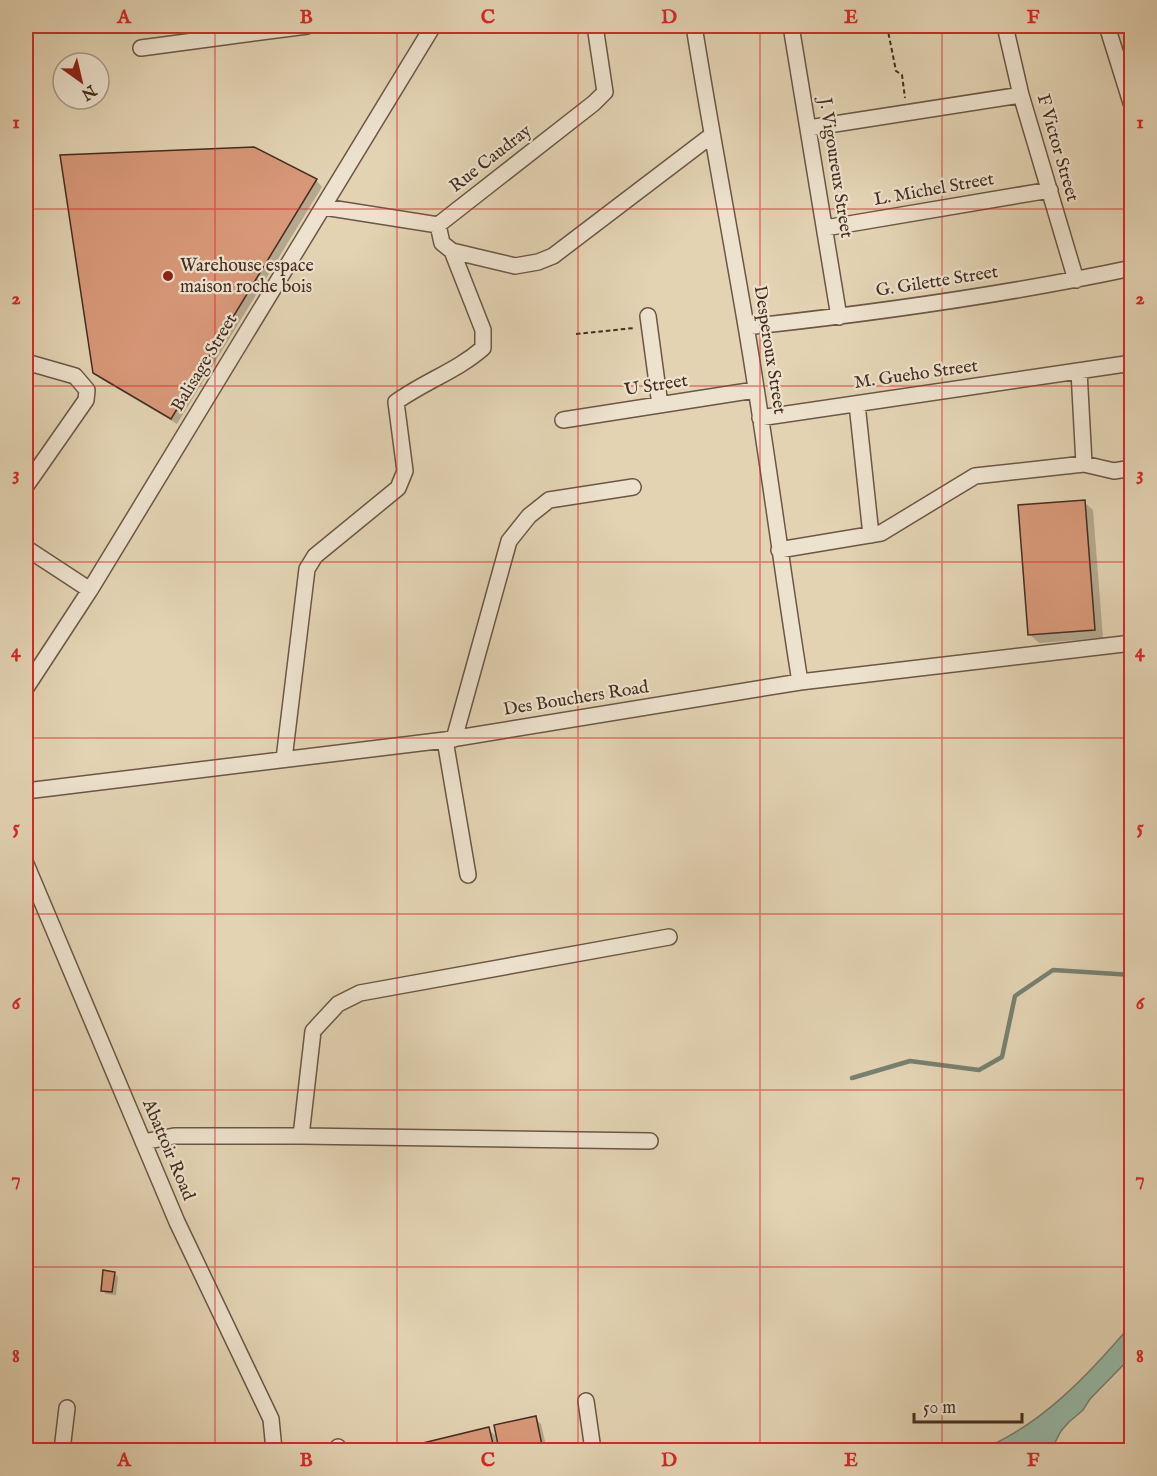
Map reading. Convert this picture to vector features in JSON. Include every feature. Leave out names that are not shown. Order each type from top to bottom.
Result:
[{"type":"street","points":[[141,48],[307,26]]},
{"type":"street","name":"Balisage Street","points":[[26,688],[90,590],[433,26]]},
{"type":"street","name":"Rue Caudray","points":[[438,225],[605,92],[595,26]]},
{"type":"street","name":"Desperoux Street","points":[[694,26],[711,135],[746,327],[800,682]]},
{"type":"street","name":"J. Vigoureux Street","points":[[791,26],[839,317]]},
{"type":"street","name":"F Victor Street","points":[[1005,26],[1021,95],[1076,280]]},
{"type":"street","points":[[1107,26],[1131,106]]},
{"type":"street","points":[[809,128],[1021,95]]},
{"type":"street","points":[[324,207],[438,225],[442,243],[452,251],[515,266],[538,262],[553,256],[711,135]]},
{"type":"street","name":"L. Michel Street","points":[[825,228],[1050,190]]},
{"type":"street","points":[[284,759],[307,569],[315,556],[398,488],[405,471],[396,402],[417,387],[466,363],[483,348],[483,330],[452,251]]},
{"type":"street","name":"G. Gilette Street","points":[[746,327],[839,317],[1076,280],[1131,268]]},
{"type":"street","points":[[648,321],[660,405]]},
{"type":"street","points":[[26,362],[75,376],[87,390],[86,400],[26,486]]},
{"type":"street","name":"M. Gueho Street","points":[[760,418],[1131,363]]},
{"type":"street","points":[[1079,371],[1084,464]]},
{"type":"street","name":"U Street","points":[[563,420],[755,390]]},
{"type":"street","points":[[857,404],[871,535]]},
{"type":"street","points":[[779,550],[881,533],[975,476],[1084,464],[1114,471],[1131,468]]},
{"type":"street","points":[[468,875],[449,740],[509,541],[529,516],[549,500],[633,487]]},
{"type":"street","points":[[26,548],[90,590]]},
{"type":"street","name":"Des Bouchers Road","points":[[26,791],[449,740],[800,682],[1131,643]]},
{"type":"street","name":"Abattoir Road","points":[[26,864],[177,1222],[271,1419],[274,1450]]},
{"type":"street","points":[[301,1136],[314,1031],[338,1004],[360,993],[669,937]]},
{"type":"street","points":[[143,1142],[174,1136],[650,1141]]},
{"type":"street","points":[[586,1401],[593,1450]]},
{"type":"street","points":[[62,1450],[67,1408]]},
{"type":"path","points":[[887,26],[896,71],[902,75],[907,113]]},
{"type":"path","points":[[576,334],[648,321]]},
{"type":"shaded area","points":[[1131,1325],[1131,1357],[1061,1431],[1051,1450],[980,1450],[1002,1440],[1044,1413],[1081,1380]]},
{"type":"building","name":"Warehouse espace maison roche bois","points":[[254,147],[317,179],[171,419],[93,373],[60,155]]},
{"type":"building","points":[[1085,500],[1095,630],[1028,635],[1018,505]]},
{"type":"building","points":[[103,1270],[115,1272],[112,1292],[101,1291]]},
{"type":"building","points":[[536,1416],[543,1450],[499,1450],[494,1425]]},
{"type":"building","points":[[489,1427],[493,1444],[467,1450],[394,1450]]},
{"type":"waterway","points":[[852,1078],[910,1061],[979,1070],[1002,1057],[1015,996],[1053,970],[1132,975]]},
{"type":"place","name":"Warehouse espace maison roche bois","points":[[168,276]]}]
